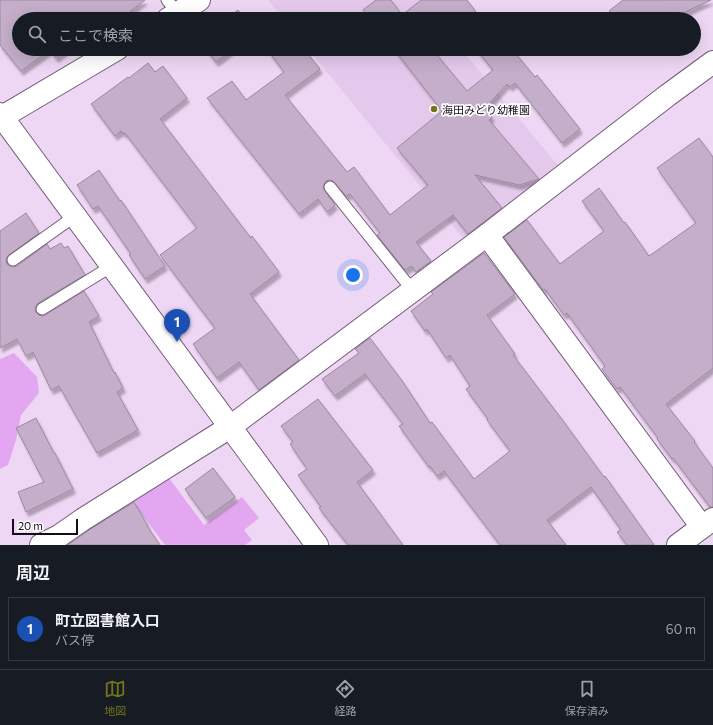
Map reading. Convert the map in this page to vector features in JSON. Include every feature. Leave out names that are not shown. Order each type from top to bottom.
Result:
[{"type":"street","points":[[171,11],[199,0]]},
{"type":"street","points":[[105,56],[1,116],[317,545]]},
{"type":"street","points":[[41,545],[59,536],[94,512],[230,427],[413,291],[713,62]]},
{"type":"street","points":[[487,235],[707,523],[678,545]]},
{"type":"lane","points":[[330,187],[413,291]]},
{"type":"lane","points":[[13,260],[75,216]]},
{"type":"lane","points":[[42,309],[112,266]]},
{"type":"shaded area","points":[[268,0],[420,0],[430,12],[277,12]]},
{"type":"shaded area","name":"海田みどり幼稚園","points":[[314,56],[467,56],[561,169],[466,242]]},
{"type":"shaded area","points":[[14,353],[37,377],[39,393],[21,415],[16,440],[8,465],[0,469],[0,359]]},
{"type":"shaded area","points":[[166,474],[204,525],[242,497],[259,518],[244,530],[252,540],[245,545],[165,545],[131,500]]},
{"type":"building","points":[[0,0],[145,0],[129,12],[12,12],[12,56],[42,56],[21,71],[0,45]]},
{"type":"building","points":[[376,0],[391,0],[400,12],[365,12],[363,10]]},
{"type":"building","points":[[421,0],[467,0],[476,12],[406,12]]},
{"type":"building","points":[[623,0],[711,0],[685,12],[609,11]]},
{"type":"building","points":[[211,56],[224,56],[216,62]]},
{"type":"building","points":[[272,56],[310,56],[320,69],[285,95],[347,172],[354,167],[390,215],[428,185],[397,148],[442,111],[399,56],[438,56],[467,91],[493,70],[482,56],[518,56],[535,77],[537,75],[580,129],[562,143],[515,83],[510,87],[507,84],[485,108],[492,117],[489,120],[539,179],[519,185],[475,175],[502,208],[468,234],[453,215],[416,242],[431,261],[416,272],[412,266],[405,270],[377,235],[380,233],[350,194],[346,196],[333,181],[326,181],[323,188],[335,205],[327,212],[318,199],[299,214],[207,98],[232,81],[246,100],[284,72]]},
{"type":"building","points":[[148,63],[155,72],[163,66],[187,98],[160,119],[251,238],[252,236],[279,272],[250,294],[299,360],[259,390],[239,362],[217,378],[193,344],[215,328],[160,255],[197,228],[125,133],[124,134],[121,131],[115,136],[91,104]]},
{"type":"building","points":[[699,138],[713,157],[713,368],[666,404],[695,441],[694,442],[713,468],[713,507],[710,507],[673,458],[672,459],[620,387],[617,389],[602,369],[605,366],[567,313],[564,315],[545,289],[543,290],[504,237],[527,220],[560,264],[604,231],[582,201],[599,188],[649,256],[696,223],[657,168]]},
{"type":"building","points":[[99,170],[165,266],[145,279],[129,255],[131,254],[98,206],[93,209],[77,185]]},
{"type":"building","points":[[26,213],[39,233],[9,255],[6,261],[7,264],[14,267],[17,266],[47,244],[50,249],[61,243],[64,248],[68,246],[85,275],[38,303],[35,310],[39,315],[43,316],[84,291],[99,316],[89,322],[123,388],[117,392],[138,430],[97,453],[59,386],[51,390],[33,352],[26,356],[17,339],[0,348],[0,231]]},
{"type":"building","points":[[484,253],[515,294],[487,315],[515,354],[513,355],[604,477],[605,476],[654,545],[627,545],[617,532],[621,530],[591,487],[547,520],[566,545],[500,545],[444,471],[437,476],[430,466],[429,467],[399,426],[403,424],[365,374],[335,396],[322,379],[359,353],[355,349],[370,338],[403,382],[430,423],[432,422],[474,479],[510,451],[466,389],[470,386],[450,355],[446,358],[427,329],[425,331],[411,311],[433,294],[431,292]]},
{"type":"building","points":[[318,399],[373,470],[357,482],[403,545],[348,545],[319,508],[321,507],[298,475],[307,469],[290,444],[293,442],[281,426]]},
{"type":"building","points":[[36,418],[73,489],[26,512],[18,492],[44,482],[16,428]]},
{"type":"building","points":[[213,468],[235,497],[206,518],[185,489]]},
{"type":"building","points":[[134,502],[147,526],[160,545],[68,545],[89,530]]},
{"type":"place","name":"海田みどり幼稚園","points":[[434,109]]},
{"type":"place","name":"町立図書館入口","points":[[177,342]]}]
